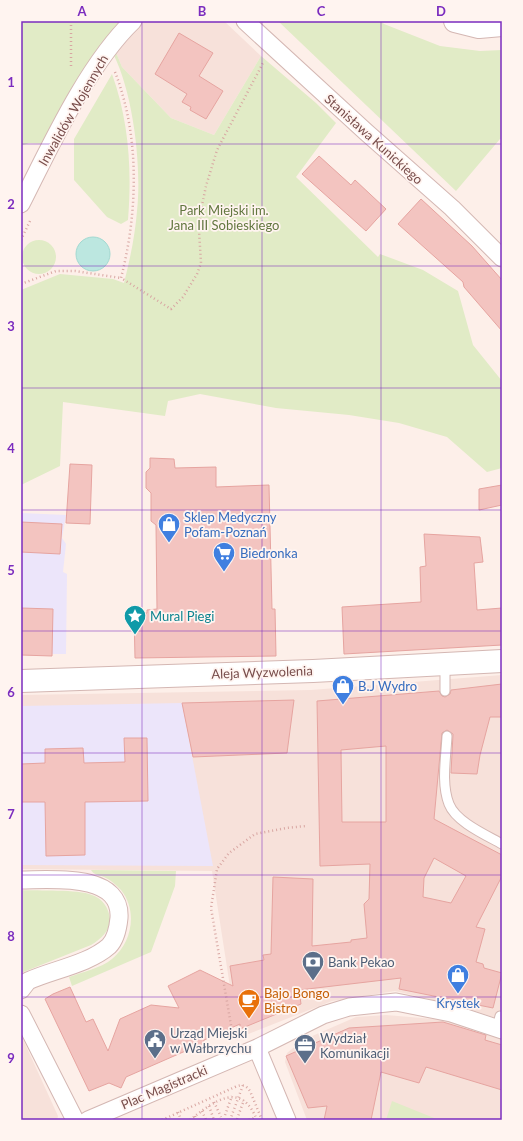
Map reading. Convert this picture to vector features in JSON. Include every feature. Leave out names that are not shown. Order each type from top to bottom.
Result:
[{"type":"street","name":"Inwalidów Wojennych","points":[[21,204],[69,112],[102,58],[120,33],[133,21]]},
{"type":"street","name":"Stanisława Kunickiego","points":[[245,21],[452,208],[502,258]]},
{"type":"street","points":[[455,21],[479,27],[502,26]]},
{"type":"street","name":"Aleja Wyzwolenia","points":[[21,681],[313,671],[502,661]]},
{"type":"street","points":[[21,880],[81,881],[99,885],[110,894],[117,905],[119,914],[118,929],[110,945],[95,956],[28,981],[21,990]]},
{"type":"street","name":"Plac Magistracki","points":[[88,1120],[257,1048],[323,1015],[349,1007],[396,1002],[500,1025]]},
{"type":"street","points":[[21,1014],[75,1120]]},
{"type":"street","points":[[257,1048],[287,1120]]},
{"type":"lane","points":[[445,664],[445,691]]},
{"type":"lane","points":[[447,736],[445,773],[449,804],[460,817],[473,828],[502,844]]},
{"type":"path","points":[[71,21],[71,72]]},
{"type":"path","points":[[21,284],[56,271],[75,271],[121,278],[171,308],[183,297],[197,274],[201,263],[199,232],[201,210],[217,150],[272,47]]},
{"type":"path","points":[[102,58],[116,72],[123,91],[132,145],[132,228],[121,278]]},
{"type":"path","points":[[233,1040],[211,908],[217,869],[229,853],[255,834],[306,826]]},
{"type":"path","points":[[230,1120],[243,1085]]},
{"type":"path","points":[[162,1120],[235,1086],[243,1085],[250,1091],[262,1120]]},
{"type":"path","points":[[225,1115],[232,1095]]},
{"type":"path","points":[[190,1120],[214,1102],[232,1095],[244,1100],[256,1118],[249,1120]]},
{"type":"path","points":[[237,1119],[244,1100]]},
{"type":"path","points":[[214,1102],[220,1117]]},
{"type":"path","points":[[209,1106],[214,1120]]},
{"type":"path","points":[[202,1111],[206,1120]]},
{"type":"path","points":[[178,1112],[181,1120]]},
{"type":"path","points":[[195,1116],[196,1120]]},
{"type":"shaded area","points":[[143,21],[224,21],[261,56],[214,135],[171,118],[122,67],[115,50]]},
{"type":"shaded area","points":[[21,513],[66,515],[62,538],[66,544],[63,572],[67,574],[66,654],[21,654]]},
{"type":"shaded area","points":[[502,675],[502,1020],[463,1007],[395,991],[332,1001],[238,1038],[212,871],[21,869],[21,695],[311,690]]},
{"type":"shaded area","points":[[182,703],[213,866],[21,865],[21,706]]},
{"type":"shaded area","points":[[386,1015],[446,1020],[502,1038],[502,1120],[307,1120],[285,1062],[287,1053],[303,1040],[356,1017]]},
{"type":"shaded area","points":[[21,1035],[58,1116],[57,1120],[21,1120]]},
{"type":"green space","name":"Park Miejski im. Jana III Sobieskiego","points":[[21,21],[143,21],[115,50],[122,67],[171,118],[214,135],[261,56],[316,103],[336,123],[296,177],[378,257],[380,254],[423,270],[458,291],[473,345],[502,381],[502,468],[487,472],[447,437],[399,423],[349,415],[276,408],[200,394],[168,401],[165,416],[63,402],[60,466],[21,485],[21,290],[60,274],[113,279],[124,283],[134,238],[138,193],[138,172],[137,150],[130,105],[118,64],[110,48],[52,144],[29,143],[21,146]]},
{"type":"green space","points":[[278,21],[381,21],[384,24],[440,46],[480,51],[502,50],[502,139],[500,139],[456,191]]},
{"type":"green space","points":[[112,74],[118,92],[126,128],[128,146],[130,183],[128,220],[121,224],[107,217],[74,180],[74,139]]},
{"type":"green space","points":[[42,240],[51,245],[55,250],[55,264],[51,269],[46,273],[36,274],[32,273],[23,264],[22,254],[23,250],[32,241]]},
{"type":"green space","points":[[91,870],[176,871],[175,886],[151,952],[72,986],[69,977],[103,965],[119,952],[128,936],[130,926],[130,907],[121,890],[109,880],[95,874]]},
{"type":"green space","points":[[21,890],[77,892],[96,896],[102,901],[108,911],[110,923],[107,931],[91,945],[21,973]]},
{"type":"green space","points":[[392,1101],[439,1120],[386,1120]]},
{"type":"water","points":[[90,237],[96,237],[105,242],[109,248],[109,260],[105,266],[96,271],[90,271],[81,266],[76,257],[76,251],[81,242]]},
{"type":"building","points":[[179,33],[213,53],[199,76],[223,91],[206,119],[190,110],[191,107],[182,102],[187,94],[155,74]]},
{"type":"building","points":[[319,156],[351,185],[355,180],[386,209],[366,231],[302,174]]},
{"type":"building","points":[[421,199],[472,246],[502,280],[502,331],[464,287],[463,282],[398,224]]},
{"type":"building","name":"Biedronka","points":[[150,458],[174,459],[175,468],[216,467],[216,487],[269,485],[272,609],[275,609],[276,656],[135,658],[134,613],[147,613],[147,610],[157,609],[156,525],[151,521],[151,493],[146,488],[146,472],[150,468]]},
{"type":"building","points":[[70,464],[92,465],[90,524],[66,523]]},
{"type":"building","points":[[502,485],[502,505],[479,510],[479,489]]},
{"type":"building","points":[[21,522],[62,524],[60,554],[21,552]]},
{"type":"building","points":[[424,534],[480,537],[483,562],[474,563],[477,610],[502,608],[502,645],[344,654],[342,607],[421,602],[420,567],[426,566]]},
{"type":"building","points":[[21,608],[53,609],[52,656],[21,655]]},
{"type":"building","points":[[502,684],[502,717],[490,717],[480,755],[477,774],[451,773],[453,734],[447,730],[442,733],[434,819],[502,855],[502,876],[476,927],[485,929],[476,962],[483,964],[484,968],[502,973],[493,1008],[399,989],[401,978],[299,990],[301,1004],[240,1029],[240,1024],[204,1040],[201,1053],[190,1049],[126,1077],[121,1088],[109,1083],[89,1091],[45,999],[53,994],[70,987],[86,1022],[93,1019],[108,1051],[120,1019],[151,1005],[179,1008],[168,986],[200,970],[233,986],[230,966],[264,960],[263,955],[271,954],[273,877],[313,879],[312,946],[351,942],[351,940],[367,938],[364,904],[369,899],[370,864],[320,866],[317,701],[439,691],[442,696],[445,697],[450,694],[451,690]],"holes":[[[386,746],[386,822],[342,822],[341,750]],[[434,858],[466,876],[451,903],[423,897],[424,878]]]},
{"type":"building","points":[[294,700],[287,753],[193,757],[182,703]]},
{"type":"building","points":[[124,738],[147,738],[148,801],[85,802],[85,855],[46,856],[45,802],[21,802],[21,764],[45,763],[45,749],[83,748],[84,763],[125,762]]},
{"type":"building","points":[[443,1022],[486,1035],[485,1040],[502,1045],[502,1090],[426,1067],[419,1083],[381,1072],[371,1120],[324,1120],[327,1106],[308,1108],[286,1056],[349,1028]]},
{"type":"place","name":"Sklep Medyczny Pofam-Poznań","points":[[169,544]]},
{"type":"place","name":"Biedronka","points":[[224,572]]},
{"type":"place","name":"Mural Piegi","points":[[135,636]]},
{"type":"place","name":"B.J Wydro","points":[[343,706]]},
{"type":"place","name":"Bank Pekao","points":[[313,982]]},
{"type":"place","name":"Krystek","points":[[458,994]]},
{"type":"place","name":"Bajo Bongo Bistro","points":[[249,1020]]},
{"type":"place","name":"Urząd Miejski w Wałbrzychu","points":[[155,1060]]},
{"type":"place","name":"Wydział Komunikacji","points":[[305,1064]]}]
